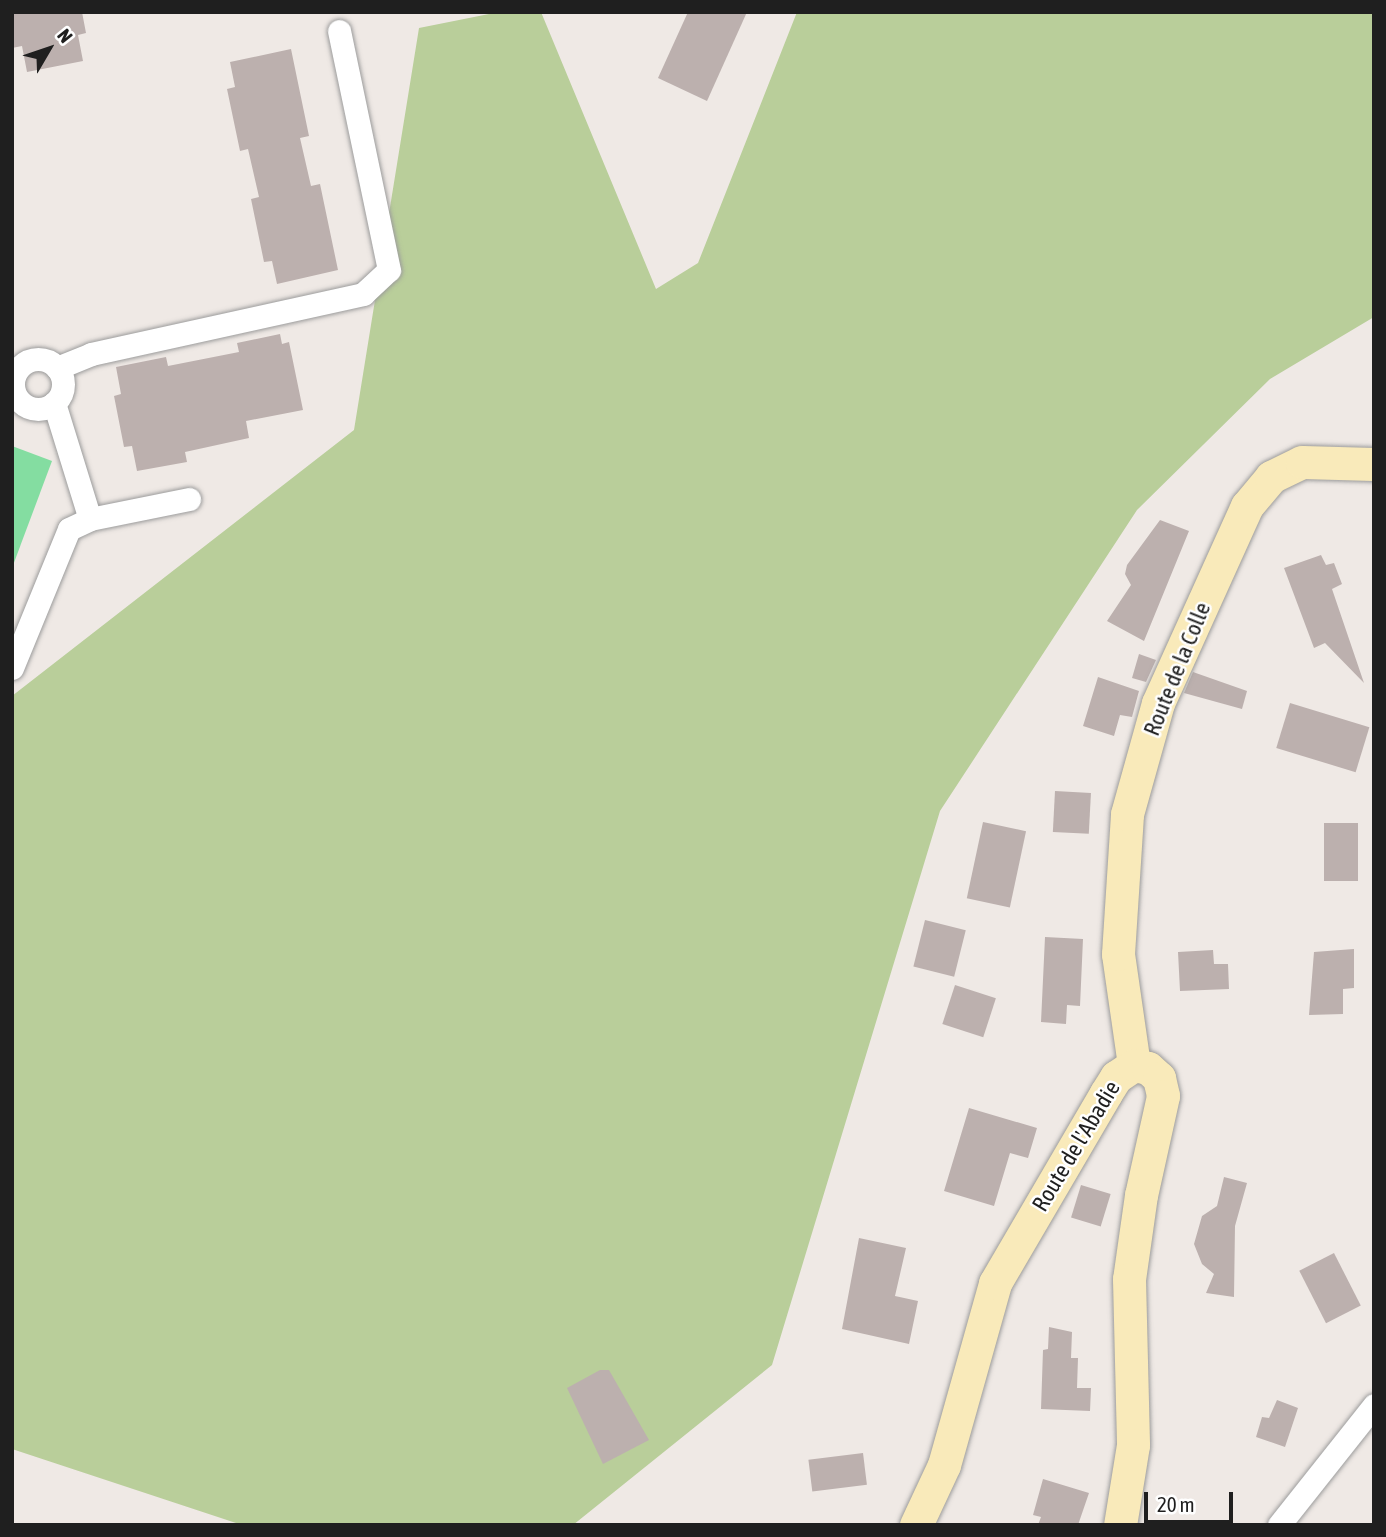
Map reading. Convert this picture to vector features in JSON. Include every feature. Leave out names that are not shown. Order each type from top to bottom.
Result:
[{"type":"street","points":[[57,368],[91,354],[363,294],[389,270],[338,31]]},
{"type":"street","points":[[43,359],[57,368],[62,390],[54,403],[30,408],[16,397],[12,380],[26,361],[43,359]]},
{"type":"street","points":[[54,403],[90,519]]},
{"type":"street","name":"Route de la Colle","points":[[1134,1065],[1118,954],[1127,814],[1158,703],[1247,506],[1271,477],[1302,462],[1374,464]]},
{"type":"street","points":[[12,668],[60,541],[77,523],[189,499]]},
{"type":"street","name":"Route de l'Abadie","points":[[916,1525],[944,1465],[995,1283],[1116,1077],[1134,1065],[1148,1068],[1158,1078],[1163,1096],[1141,1195],[1129,1279],[1133,1446],[1120,1525]]},
{"type":"street","points":[[1279,1525],[1374,1405]]},
{"type":"green space","points":[[499,12],[541,12],[656,289],[698,263],[797,12],[1374,12],[1374,317],[1270,379],[1137,510],[940,811],[772,1365],[573,1525],[236,1523],[12,1449],[12,696],[354,430],[419,28]]},
{"type":"green space","points":[[12,446],[52,461],[12,568]]},
{"type":"building","points":[[12,12],[82,12],[86,33],[78,35],[83,61],[27,72],[22,46],[12,48]]},
{"type":"building","points":[[688,12],[747,12],[707,101],[658,78]]},
{"type":"building","points":[[291,49],[309,136],[300,138],[311,186],[320,184],[338,270],[277,284],[272,261],[264,262],[251,199],[259,197],[248,149],[240,151],[227,89],[235,87],[230,62]]},
{"type":"building","points":[[280,334],[282,344],[289,342],[303,410],[246,421],[249,438],[185,452],[187,462],[137,471],[132,446],[124,447],[114,396],[121,394],[116,367],[166,357],[168,366],[239,352],[237,343]]},
{"type":"building","points":[[1160,520],[1189,531],[1144,641],[1107,621],[1131,585],[1125,574],[1127,565]]},
{"type":"building","points":[[1321,555],[1326,565],[1334,563],[1342,584],[1332,589],[1364,683],[1325,643],[1314,648],[1284,568]]},
{"type":"building","points":[[1139,654],[1156,660],[1146,682],[1132,678]]},
{"type":"building","points":[[1193,672],[1247,691],[1242,709],[1184,693]]},
{"type":"building","points":[[1098,677],[1139,691],[1132,717],[1120,715],[1114,736],[1083,726]]},
{"type":"building","points":[[1290,703],[1369,727],[1356,772],[1276,748]]},
{"type":"building","points":[[1055,791],[1091,793],[1089,834],[1053,832]]},
{"type":"building","points":[[983,822],[1026,831],[1010,907],[967,898]]},
{"type":"building","points":[[1324,823],[1358,823],[1358,881],[1324,881]]},
{"type":"building","points":[[925,920],[966,930],[954,977],[913,967]]},
{"type":"building","points":[[1045,937],[1083,939],[1080,1006],[1067,1005],[1066,1024],[1041,1022]]},
{"type":"building","points":[[1354,949],[1354,988],[1343,989],[1343,1014],[1309,1015],[1314,952]]},
{"type":"building","points":[[1213,950],[1214,964],[1228,964],[1229,989],[1180,991],[1178,952]]},
{"type":"building","points":[[955,985],[996,998],[983,1037],[942,1024]]},
{"type":"building","points":[[969,1108],[1037,1128],[1028,1158],[1010,1153],[994,1206],[944,1191]]},
{"type":"building","points":[[1224,1177],[1247,1183],[1235,1226],[1234,1297],[1206,1293],[1214,1274],[1202,1264],[1194,1244],[1202,1216],[1217,1206]]},
{"type":"building","points":[[1081,1185],[1111,1194],[1101,1227],[1071,1218]]},
{"type":"building","points":[[859,1238],[906,1248],[895,1296],[918,1301],[909,1344],[842,1329]]},
{"type":"building","points":[[1334,1253],[1361,1306],[1326,1323],[1299,1271]]},
{"type":"building","points":[[1049,1327],[1072,1332],[1071,1358],[1078,1358],[1077,1388],[1091,1388],[1090,1411],[1041,1409],[1043,1350],[1048,1349]]},
{"type":"building","points":[[600,1370],[609,1370],[649,1440],[603,1464],[567,1388]]},
{"type":"building","points":[[1277,1400],[1298,1408],[1285,1447],[1256,1437],[1262,1417],[1269,1418]]},
{"type":"building","points":[[863,1453],[867,1485],[812,1491],[808,1460]]},
{"type":"building","points":[[1043,1479],[1089,1493],[1078,1525],[1038,1525],[1041,1517],[1033,1515]]}]
